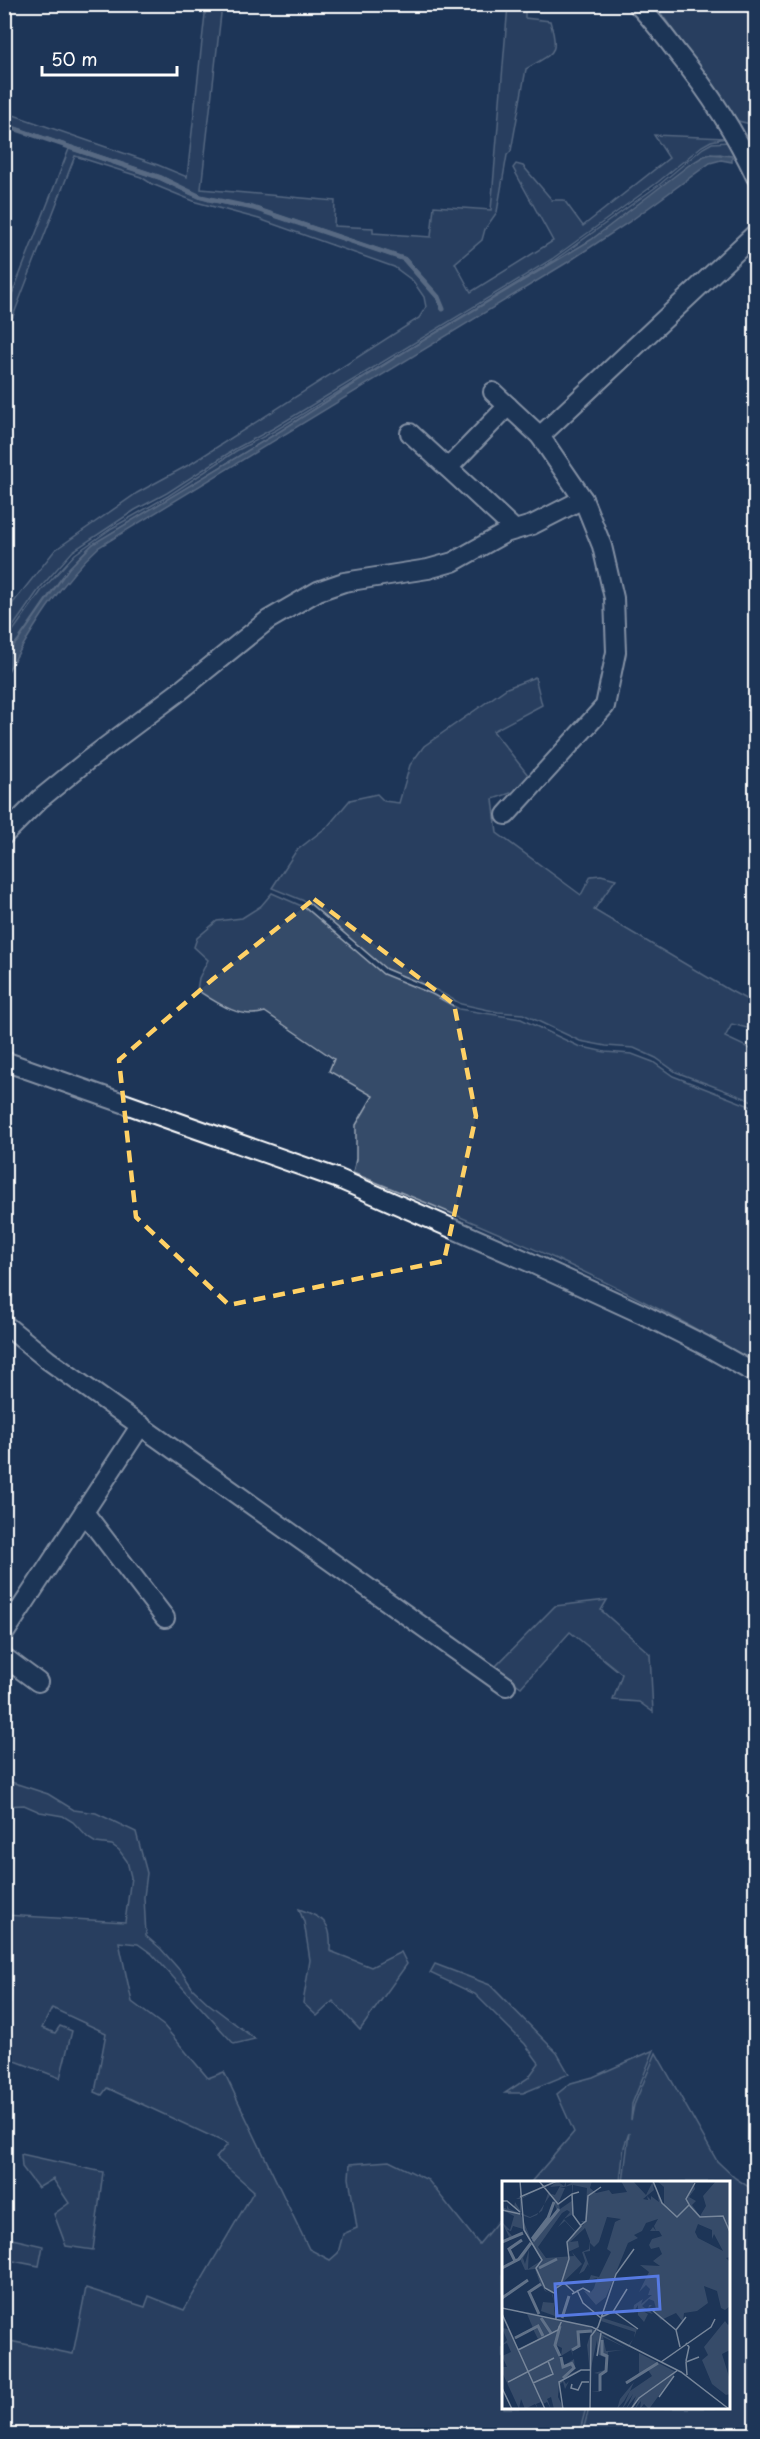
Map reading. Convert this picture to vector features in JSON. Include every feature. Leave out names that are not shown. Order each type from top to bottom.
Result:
[{"type":"street","points":[[637,4],[747,141],[756,177]]},
{"type":"street","points":[[540,436],[756,233]]},
{"type":"street","points":[[493,392],[540,436],[583,499],[602,546],[614,598],[616,652],[605,706],[506,814]]},
{"type":"street","points":[[448,468],[508,406]]},
{"type":"street","points":[[410,433],[515,530]]},
{"type":"street","points":[[4,836],[40,799],[268,620],[318,591],[345,582],[428,569],[453,562],[505,533],[532,525],[583,499]]},
{"type":"street","points":[[4,1061],[339,1179],[640,1313],[756,1374]]},
{"type":"street","points":[[7,1332],[506,1686]]},
{"type":"street","points":[[4,1634],[141,1425]]},
{"type":"street","points":[[84,1512],[165,1618]]},
{"type":"street","points":[[4,1657],[38,1682]]},
{"type":"highlighted area","points":[[314,899],[454,1004],[476,1116],[444,1261],[229,1305],[136,1217],[119,1060],[213,979]]},
{"type":"shaded area","points":[[206,5],[222,5],[201,189],[335,201],[334,226],[373,228],[373,233],[431,237],[434,206],[491,210],[508,5],[525,5],[525,18],[550,21],[554,47],[549,55],[526,69],[497,212],[485,229],[482,240],[455,263],[471,292],[553,241],[513,168],[516,164],[523,166],[552,200],[564,200],[583,226],[669,158],[654,135],[726,138],[711,141],[702,146],[658,182],[552,259],[274,428],[235,449],[73,551],[40,588],[5,638],[5,613],[55,550],[137,493],[192,463],[419,318],[426,307],[424,297],[413,281],[394,267],[259,219],[196,202],[152,184],[141,177],[75,156],[5,337],[5,312],[69,149],[160,179],[209,201],[253,209],[403,260],[437,298],[441,309],[444,309],[439,296],[405,258],[254,207],[210,199],[161,176],[5,124],[5,112],[187,177]]},
{"type":"shaded area","points":[[655,5],[755,5],[755,125],[738,121]]},
{"type":"shaded area","points":[[729,142],[736,158],[720,154],[704,156],[591,240],[93,544],[62,578],[5,659],[5,642],[42,590],[75,554],[112,528],[168,496],[236,451],[276,430],[553,261],[660,184],[703,148],[712,143]]},
{"type":"shaded area","points":[[711,154],[732,156],[732,162],[721,160],[710,163],[629,222],[568,262],[99,547],[59,591],[5,676],[6,653],[18,641],[69,568],[93,544],[591,240],[689,165]]},
{"type":"shaded area","points":[[535,677],[542,705],[493,731],[528,775],[525,788],[493,799],[497,833],[581,895],[591,876],[601,875],[616,879],[594,910],[755,1004],[755,1030],[732,1024],[725,1037],[755,1051],[755,1102],[676,1072],[656,1058],[634,1048],[580,1041],[523,1014],[498,1012],[461,1004],[434,989],[386,969],[309,903],[272,888],[296,851],[328,826],[350,800],[377,794],[384,801],[399,803],[410,765],[424,746],[507,688]]},
{"type":"shaded area","points":[[272,893],[306,908],[383,974],[432,994],[459,1009],[521,1019],[578,1046],[605,1052],[632,1054],[653,1062],[673,1076],[755,1108],[755,1363],[658,1309],[558,1260],[353,1173],[356,1159],[356,1125],[373,1096],[329,1071],[334,1059],[265,1012],[247,1014],[238,1012],[221,1005],[197,990],[199,978],[208,960],[194,947],[197,938],[217,921],[242,918],[261,906]]},
{"type":"shaded area","points":[[607,1600],[601,1610],[650,1654],[653,1712],[639,1702],[613,1700],[622,1674],[570,1632],[521,1687],[494,1668],[555,1606]]},
{"type":"shaded area","points":[[5,1780],[48,1794],[74,1810],[96,1813],[136,1832],[147,1873],[144,1897],[146,1936],[161,1949],[193,1989],[255,2039],[234,2044],[152,1954],[138,1944],[119,1942],[132,2002],[164,2026],[208,2078],[224,2072],[309,2249],[330,2260],[338,2253],[343,2234],[357,2228],[349,2178],[350,2164],[389,2161],[428,2180],[479,2244],[502,2216],[502,2409],[586,2409],[579,2434],[5,2434],[5,2340],[73,2354],[86,2288],[145,2307],[149,2296],[184,2310],[254,2191],[216,2158],[228,2144],[107,2088],[102,2095],[95,2092],[106,2033],[52,2008],[42,2028],[55,2033],[60,2026],[72,2031],[60,2078],[5,2057],[5,2009],[11,2003],[12,1991],[5,1983],[5,1915],[125,1922],[131,1877],[127,1861],[119,1850],[112,1845],[96,1843],[63,1816],[40,1812],[24,1805],[5,1806]]},
{"type":"shaded area","points":[[299,1909],[315,1915],[325,1923],[330,1934],[330,1951],[371,1967],[401,1952],[407,1964],[360,2030],[333,2001],[317,2016],[303,2003],[310,1960],[304,1922]]},
{"type":"shaded area","points":[[435,1964],[490,1985],[557,2053],[569,2074],[523,2093],[505,2093],[528,2078],[539,2063],[525,2044],[475,1994],[430,1973]]},
{"type":"shaded area","points":[[654,2050],[632,2104],[631,2120],[634,2105],[656,2053],[717,2161],[735,2178],[755,2191],[755,2434],[582,2434],[589,2409],[730,2409],[730,2181],[623,2181],[629,2133],[624,2147],[620,2181],[532,2181],[574,2132],[557,2094],[571,2083],[593,2077]]},
{"type":"shaded area","points":[[21,2154],[103,2172],[93,2250],[66,2246],[54,2214],[69,2203],[53,2179],[38,2188],[22,2167]]},
{"type":"shaded area","points":[[5,2239],[43,2246],[39,2266],[8,2260],[5,2281]]},
{"type":"waterway","points":[[4,125],[161,178],[201,197],[253,208],[404,259],[438,297],[443,309]]}]
